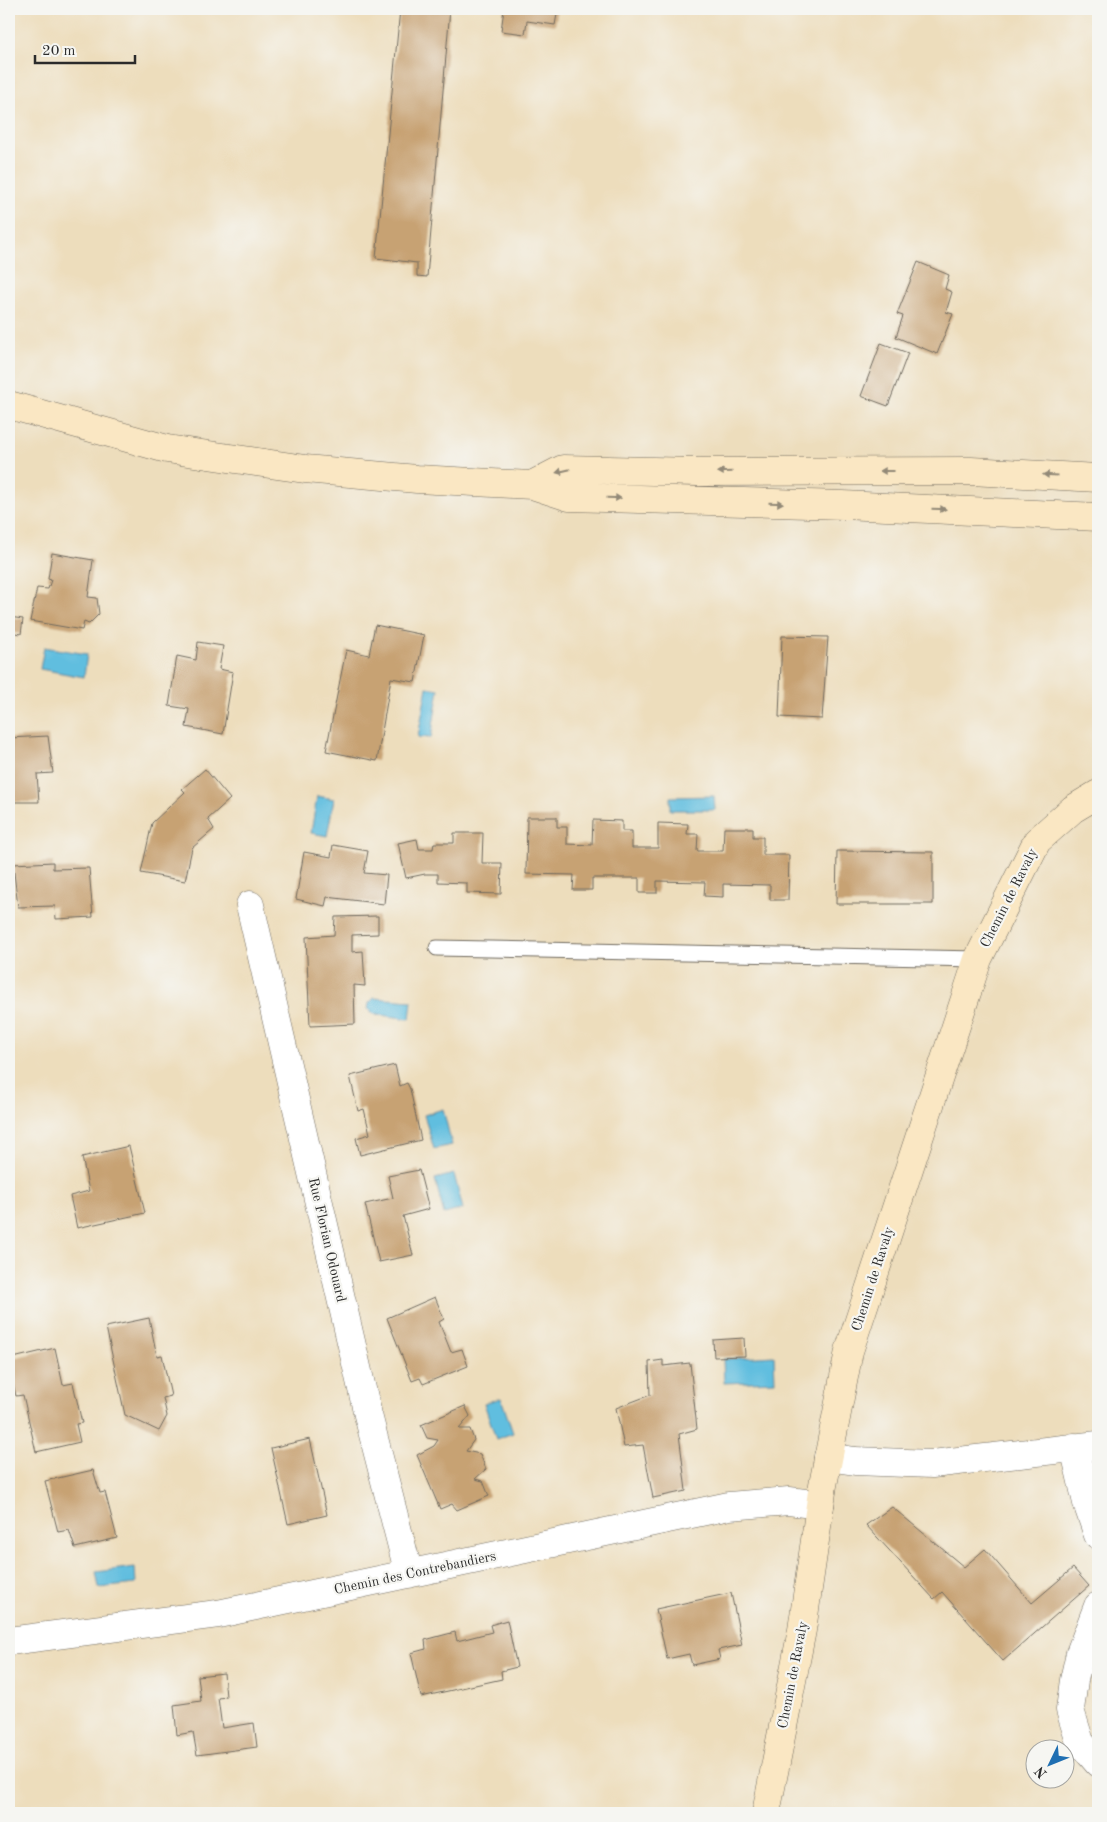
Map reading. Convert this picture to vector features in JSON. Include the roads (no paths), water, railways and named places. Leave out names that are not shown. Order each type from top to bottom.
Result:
[{"type":"main road","points":[[9,405],[167,449],[305,469],[417,479],[532,485],[569,497],[843,505],[1098,517]]},
{"type":"main road","points":[[532,485],[563,469],[698,472],[971,471],[1098,478]]},
{"type":"main road","name":"Chemin de Ravaly","points":[[766,1813],[802,1630],[828,1457],[849,1352],[978,959],[1037,841],[1073,809],[1098,794]]},
{"type":"street","name":"Rue Florian Odouard","points":[[250,905],[368,1415],[409,1574]]},
{"type":"street","points":[[828,1457],[855,1461],[932,1464],[1086,1446],[1087,1503],[1098,1535]]},
{"type":"street","name":"Chemin des Contrebandiers","points":[[9,1640],[218,1614],[729,1506],[789,1501],[820,1505]]},
{"type":"street","points":[[1098,1606],[1080,1653],[1070,1710],[1080,1742],[1098,1762]]},
{"type":"lane","points":[[438,948],[978,959]]},
{"type":"water","points":[[44,647],[87,654],[84,677],[40,669]]},
{"type":"water","points":[[427,687],[439,689],[431,738],[418,737]]},
{"type":"water","points":[[317,796],[334,799],[327,836],[311,833]]},
{"type":"water","points":[[714,796],[715,810],[670,810],[670,797]]},
{"type":"water","points":[[374,998],[412,1001],[410,1019],[374,1014],[368,1009],[369,1003]]},
{"type":"water","points":[[443,1109],[452,1145],[434,1149],[424,1115]]},
{"type":"water","points":[[454,1174],[463,1209],[444,1214],[435,1179]]},
{"type":"water","points":[[774,1356],[775,1381],[724,1383],[723,1359]]},
{"type":"water","points":[[501,1398],[513,1433],[496,1439],[484,1403]]},
{"type":"water","points":[[135,1567],[136,1584],[99,1588],[96,1572]]}]
